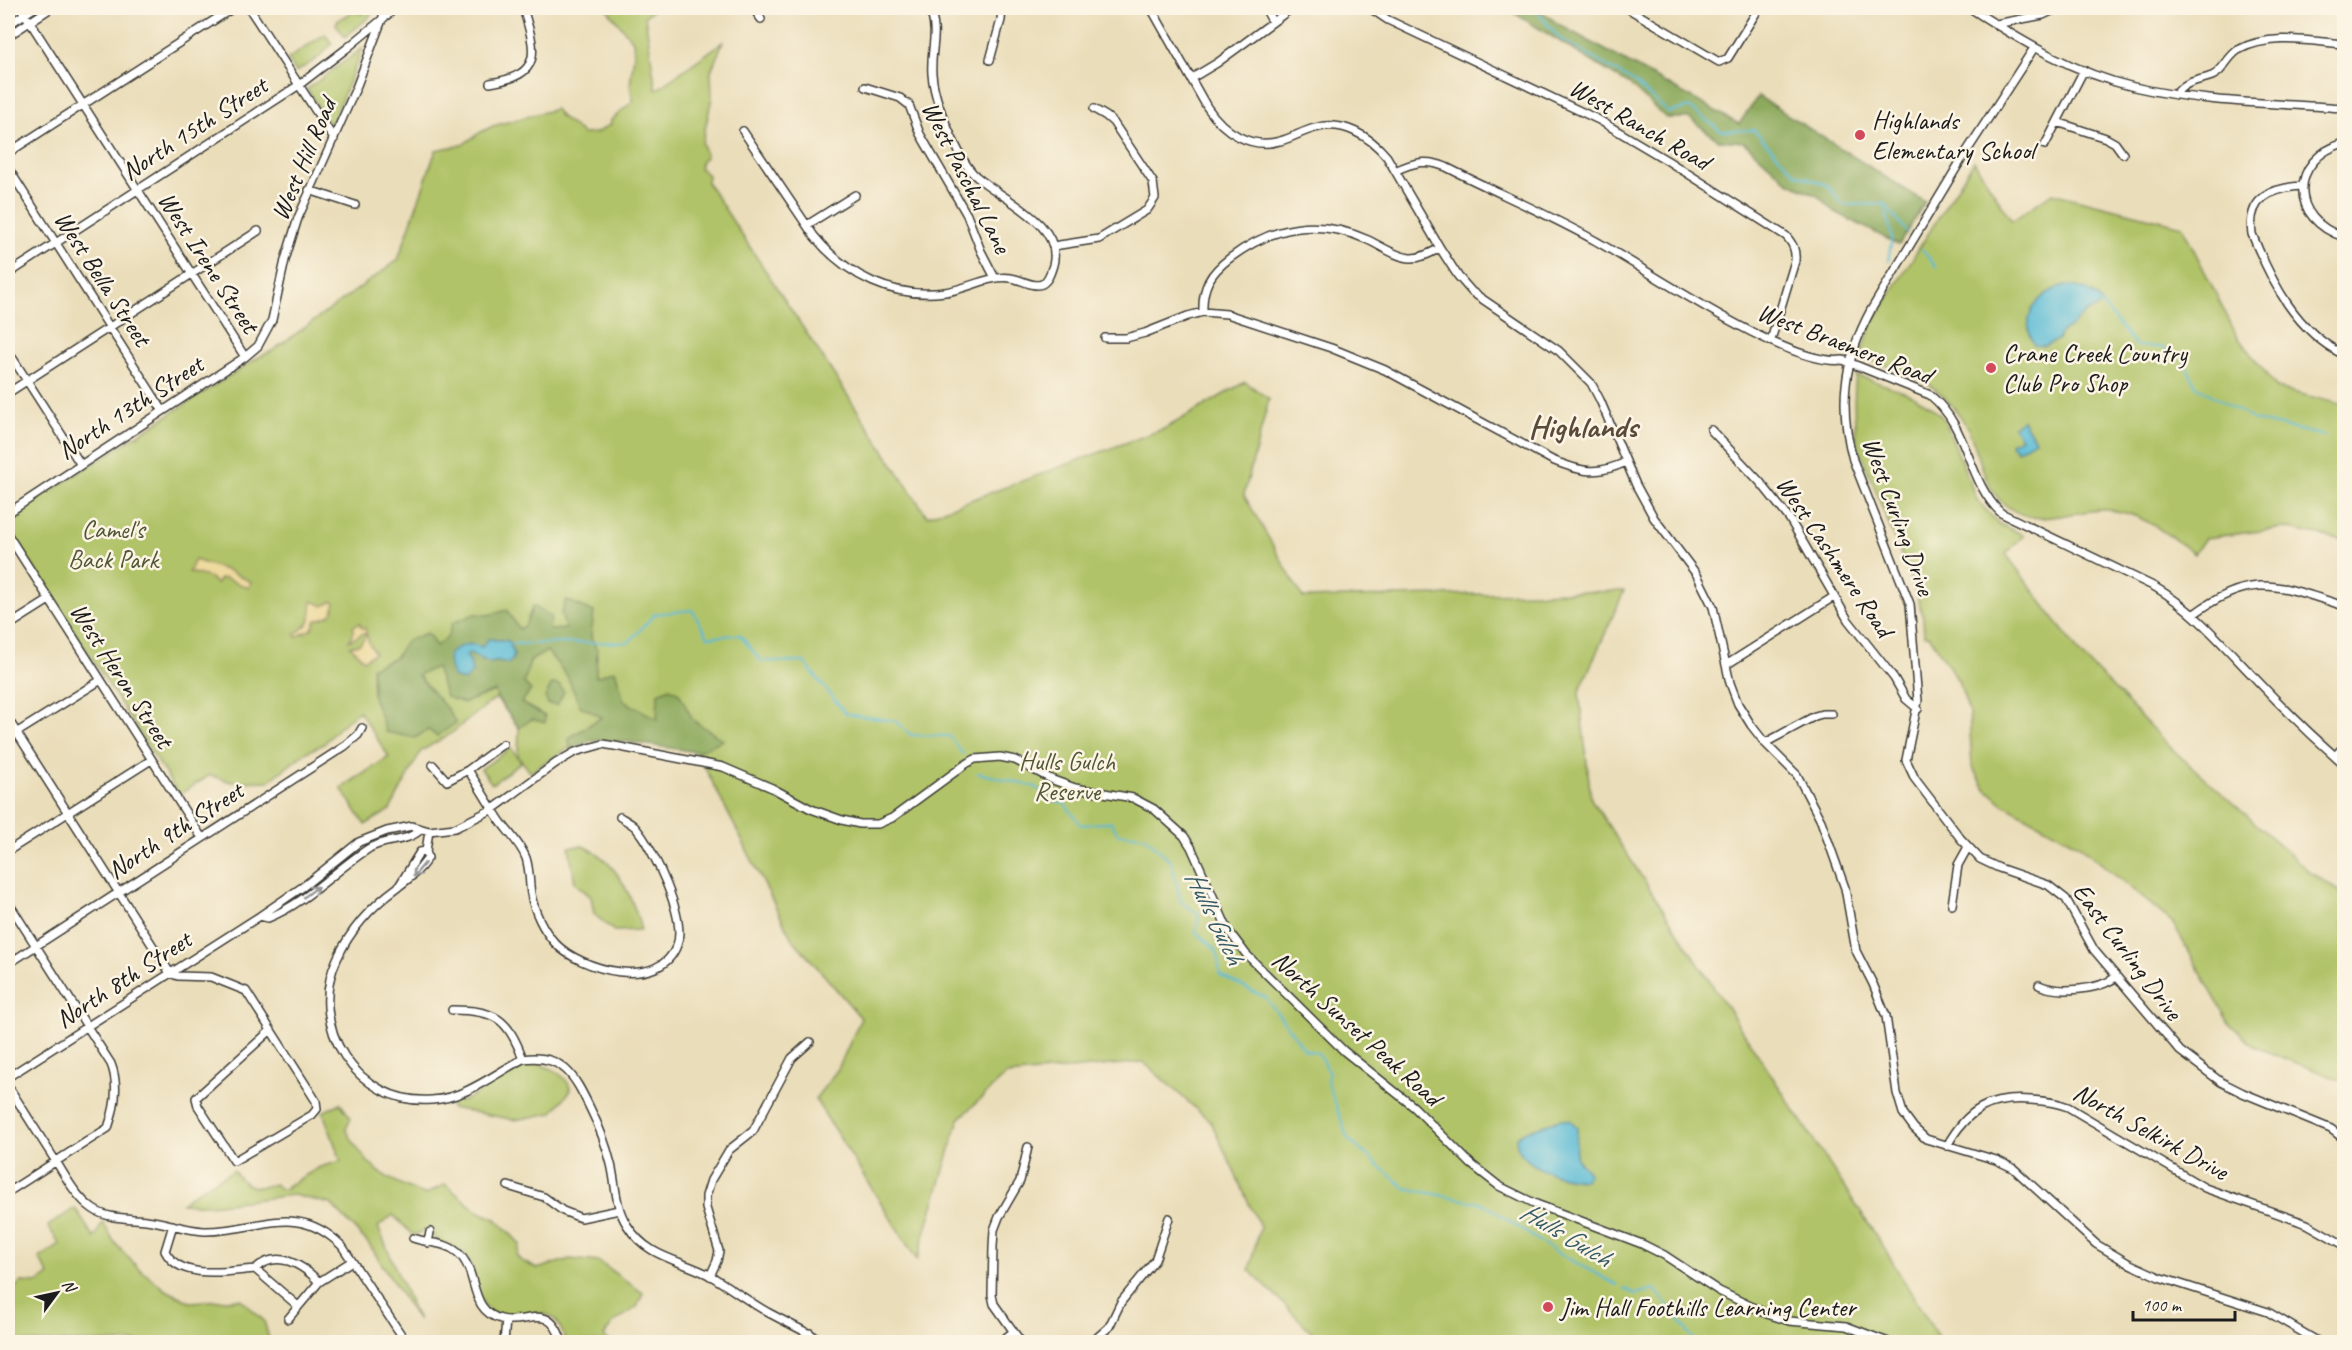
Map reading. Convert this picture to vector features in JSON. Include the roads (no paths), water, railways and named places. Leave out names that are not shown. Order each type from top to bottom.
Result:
[{"type":"street","points":[[8,25],[23,10],[34,8]]},
{"type":"street","points":[[8,36],[51,8]]},
{"type":"street","points":[[8,153],[233,8]]},
{"type":"street","points":[[249,8],[333,139]]},
{"type":"street","name":"West Hill Road","points":[[268,329],[285,260],[309,190],[357,88],[383,17],[384,8]]},
{"type":"street","name":"North 15th Street","points":[[8,274],[299,85],[346,50],[396,8]]},
{"type":"street","points":[[490,83],[516,77],[530,66],[533,57],[532,47],[523,8]]},
{"type":"street","points":[[753,8],[761,19]]},
{"type":"street","points":[[743,131],[827,252],[857,276],[907,293],[930,294],[958,290],[995,278],[1012,278],[1035,286],[1042,284],[1052,269],[1054,259],[1053,246],[1047,232],[1036,220],[975,176],[957,148],[936,95],[932,77],[936,33],[928,8]]},
{"type":"street","points":[[990,60],[1002,8]]},
{"type":"street","points":[[1151,8],[1216,120],[1228,131],[1255,143],[1269,143],[1281,141],[1317,127],[1333,126],[1347,128],[1378,145],[1440,248],[1458,276],[1472,292],[1559,351],[1581,371],[1600,400],[1626,462],[1654,518],[1697,575],[1706,592],[1713,607],[1726,665],[1738,704],[1765,743],[1797,775],[1821,821],[1845,888],[1856,951],[1886,1016],[1902,1113],[1914,1128],[1926,1139],[1996,1160],[2013,1168],[2096,1244],[2128,1263],[2159,1277],[2268,1312],[2319,1342]]},
{"type":"street","points":[[1265,8],[1272,21]]},
{"type":"street","points":[[1192,78],[1292,8]]},
{"type":"street","name":"West Ranch Road","points":[[1370,8],[1388,20],[1599,120],[1786,236],[1796,253],[1795,261],[1771,340]]},
{"type":"street","points":[[1627,8],[1715,61],[1723,62],[1728,58],[1759,8]]},
{"type":"street","points":[[1970,8],[2034,48],[2084,70],[2134,87],[2175,95],[2344,108]]},
{"type":"street","points":[[1996,24],[2043,15],[2058,8]]},
{"type":"street","name":"West Irene Street","points":[[23,10],[245,357]]},
{"type":"street","points":[[2175,95],[2183,85],[2218,73],[2235,52],[2248,45],[2286,40],[2344,44]]},
{"type":"street","name":"West Curling Drive","points":[[1906,760],[1906,751],[1918,709],[1910,604],[1853,460],[1848,440],[1844,390],[1858,334],[1871,310],[1963,157],[2034,48]]},
{"type":"street","points":[[2044,145],[2084,70]]},
{"type":"street","name":"West Paschal Lane","points":[[865,87],[900,98],[909,105],[920,134],[967,215],[981,251],[995,278]]},
{"type":"street","points":[[1053,246],[1099,239],[1147,210],[1155,198],[1153,182],[1113,122],[1094,110]]},
{"type":"street","points":[[2057,122],[2106,138],[2115,143],[2122,154]]},
{"type":"street","points":[[2344,143],[2318,155],[2308,168],[2302,186],[2304,204],[2313,218],[2323,228],[2344,237]]},
{"type":"street","name":"West Braemere Road","points":[[1395,171],[1420,161],[1434,162],[1593,239],[1685,295],[1771,340],[1810,356],[1833,361],[1843,360],[1923,391],[1941,404],[1954,422],[1987,497],[2001,513],[2156,587],[2174,598],[2194,614],[2291,717],[2344,764]]},
{"type":"street","name":"West Bella Street","points":[[8,168],[163,411]]},
{"type":"street","points":[[2302,186],[2275,189],[2262,199],[2251,222],[2252,234],[2293,313],[2318,340],[2344,355]]},
{"type":"street","points":[[309,190],[355,205]]},
{"type":"street","points":[[807,225],[855,195]]},
{"type":"street","points":[[1203,312],[1205,287],[1210,276],[1219,266],[1250,245],[1288,229],[1309,226],[1331,228],[1358,236],[1410,258],[1417,258],[1440,248]]},
{"type":"street","points":[[8,393],[258,231]]},
{"type":"street","points":[[1105,338],[1126,338],[1145,333],[1203,312],[1227,314],[1331,348],[1385,370],[1552,460],[1580,471],[1599,471],[1626,462]]},
{"type":"street","name":"North 13th Street","points":[[8,513],[245,357],[258,346],[268,329]]},
{"type":"street","points":[[8,351],[81,465]]},
{"type":"street","name":"West Cashmere Road","points":[[1712,430],[1760,482],[1789,518],[1865,643],[1894,678],[1906,699],[1918,709]]},
{"type":"street","name":"West Heron Street","points":[[8,535],[202,838]]},
{"type":"street","points":[[2194,614],[2228,592],[2259,585],[2290,589],[2344,606]]},
{"type":"street","points":[[1726,665],[1835,596]]},
{"type":"street","points":[[8,626],[49,600]]},
{"type":"street","points":[[8,738],[100,680]]},
{"type":"street","points":[[1765,743],[1815,716],[1832,714]]},
{"type":"street","points":[[8,719],[170,974],[211,977],[239,987],[248,993],[316,1101],[317,1108],[312,1115],[234,1161],[198,1106],[196,1098],[271,1030]]},
{"type":"street","name":"North 9th Street","points":[[8,964],[345,746],[358,735],[362,728]]},
{"type":"street","points":[[433,765],[447,782],[468,770],[503,744]]},
{"type":"street","name":"North Sunset Peak Road","points":[[493,809],[556,763],[575,753],[603,744],[723,767],[772,788],[811,809],[860,824],[878,824],[892,818],[966,764],[975,759],[987,757],[1015,760],[1053,780],[1075,788],[1133,798],[1154,809],[1184,836],[1201,864],[1228,930],[1246,954],[1344,1051],[1414,1107],[1471,1164],[1499,1186],[1536,1204],[1642,1244],[1664,1255],[1719,1291],[1767,1314],[1789,1321],[1846,1326],[1888,1342]]},
{"type":"street","points":[[2336,756],[2344,746]]},
{"type":"street","points":[[8,851],[151,760]]},
{"type":"street","name":"East Curling Drive","points":[[1906,760],[1915,779],[1968,847],[1980,858],[1999,868],[2039,881],[2056,890],[2072,907],[2087,939],[2116,977],[2180,1051],[2202,1069],[2243,1093],[2331,1129],[2344,1139]]},
{"type":"street","points":[[468,770],[526,858],[536,912],[544,929],[555,943],[581,962],[598,969],[623,972],[646,971],[659,966],[669,958],[677,946],[681,929],[673,900],[655,859],[635,827],[620,817]]},
{"type":"street","name":"North 8th Street","points":[[8,1077],[260,916],[268,918],[295,904],[370,847],[390,840],[413,837],[420,830],[455,828],[493,809]]},
{"type":"street","points":[[429,831],[426,851],[420,852],[399,886],[348,935],[335,961],[328,988],[328,1017],[338,1047],[350,1066],[370,1083],[387,1093],[404,1098],[433,1100],[466,1091],[523,1059],[533,1058],[554,1062],[571,1074],[578,1083],[605,1141],[619,1210],[625,1223],[641,1243],[659,1256],[710,1276],[770,1313],[824,1342]]},
{"type":"street","points":[[1952,905],[1958,865],[1968,847]]},
{"type":"street","points":[[8,902],[111,1064],[115,1078],[112,1115],[108,1128],[8,1192]]},
{"type":"street","points":[[2039,985],[2057,991],[2102,985],[2116,977]]},
{"type":"street","points":[[452,1010],[476,1010],[498,1019],[513,1035],[523,1059]]},
{"type":"street","points":[[710,1276],[719,1251],[706,1208],[706,1196],[711,1180],[729,1150],[753,1131],[792,1058],[810,1042]]},
{"type":"street","points":[[8,1086],[83,1201],[95,1211],[110,1216],[153,1221],[201,1231],[224,1230],[281,1221],[309,1223],[332,1236],[352,1261],[406,1342]]},
{"type":"street","name":"North Selkirk Drive","points":[[1947,1146],[1961,1123],[1988,1104],[2004,1100],[2052,1102],[2068,1107],[2205,1188],[2307,1224],[2344,1245]]},
{"type":"street","points":[[1021,1342],[994,1304],[992,1295],[993,1247],[999,1217],[1020,1181],[1028,1147]]},
{"type":"street","points":[[508,1186],[544,1197],[563,1211],[581,1218],[619,1210]]},
{"type":"street","points":[[1092,1342],[1109,1327],[1121,1302],[1155,1260],[1169,1218]]},
{"type":"street","points":[[173,1225],[165,1251],[174,1262],[195,1271],[255,1269],[260,1264],[282,1259],[309,1271],[319,1282]]},
{"type":"street","points":[[428,1243],[430,1232]]},
{"type":"street","points":[[412,1238],[448,1246],[462,1257],[481,1306],[492,1316],[506,1320],[540,1317],[554,1325],[561,1342]]},
{"type":"street","points":[[288,1319],[319,1282],[352,1261]]},
{"type":"street","points":[[255,1269],[298,1306]]},
{"type":"street","points":[[504,1342],[506,1320]]},
{"type":"street","points":[[1000,1342],[1013,1332]]},
{"type":"street","points":[[807,1342],[810,1333]]},
{"type":"water","points":[[2065,285],[2087,290],[2103,305],[2085,313],[2071,327],[2061,332],[2058,340],[2044,346],[2034,345],[2029,325],[2033,308],[2046,294]]},
{"type":"water","points":[[2023,420],[2035,440],[2017,451],[2010,443],[2021,438],[2013,426]]},
{"type":"water","points":[[488,639],[509,641],[514,654],[513,659],[508,664],[499,661],[490,663],[469,653],[466,656],[470,661],[472,673],[464,681],[453,677],[448,659],[449,654],[465,645],[482,647]]},
{"type":"water","points":[[1560,1119],[1570,1120],[1577,1127],[1576,1154],[1579,1162],[1589,1173],[1585,1180],[1542,1170],[1524,1157],[1518,1148],[1516,1138],[1522,1133]]},
{"type":"waterway","points":[[1515,8],[1534,8],[1559,38],[1634,82],[1669,113],[1689,107],[1721,131],[1754,130],[1796,174],[1827,185],[1843,205],[1885,204],[1907,232]]},
{"type":"waterway","points":[[1885,205],[1892,238],[1888,261]]},
{"type":"waterway","points":[[1922,249],[1936,267]]},
{"type":"waterway","points":[[2100,305],[2103,305],[2136,346],[2161,347],[2182,357],[2196,386],[2254,420],[2325,436]]},
{"type":"waterway","points":[[2339,442],[2344,448]]},
{"type":"waterway","name":"Hulls Gulch","points":[[511,644],[629,642],[655,614],[692,610],[708,637],[740,635],[761,661],[804,662],[846,714],[895,721],[911,735],[949,736],[963,754]]},
{"type":"waterway","name":"Hulls Gulch","points":[[978,773],[1036,787],[1050,800],[1065,804],[1081,825],[1111,822],[1118,834],[1144,836],[1171,861],[1181,902],[1199,914],[1196,932],[1217,951],[1220,975],[1266,998],[1305,1050],[1318,1053],[1329,1072],[1327,1081],[1348,1139],[1405,1188],[1484,1204],[1554,1251],[1617,1285]]},
{"type":"waterway","name":"Hulls Gulch","points":[[1625,1289],[1636,1294],[1655,1289],[1696,1342]]},
{"type":"place","name":"Highlands Elementary School","points":[[1860,135]]},
{"type":"place","name":"Crane Creek Country Club Pro Shop","points":[[1991,368]]},
{"type":"place","name":"Jim Hall Foothills Learning Center","points":[[1548,1307]]},
{"type":"district","name":"Highlands","points":[[1583,426]]},
{"type":"park label","name":"Camel's Back Park","points":[[113,544]]},
{"type":"park label","name":"Hulls Gulch Reserve","points":[[1067,776]]}]
